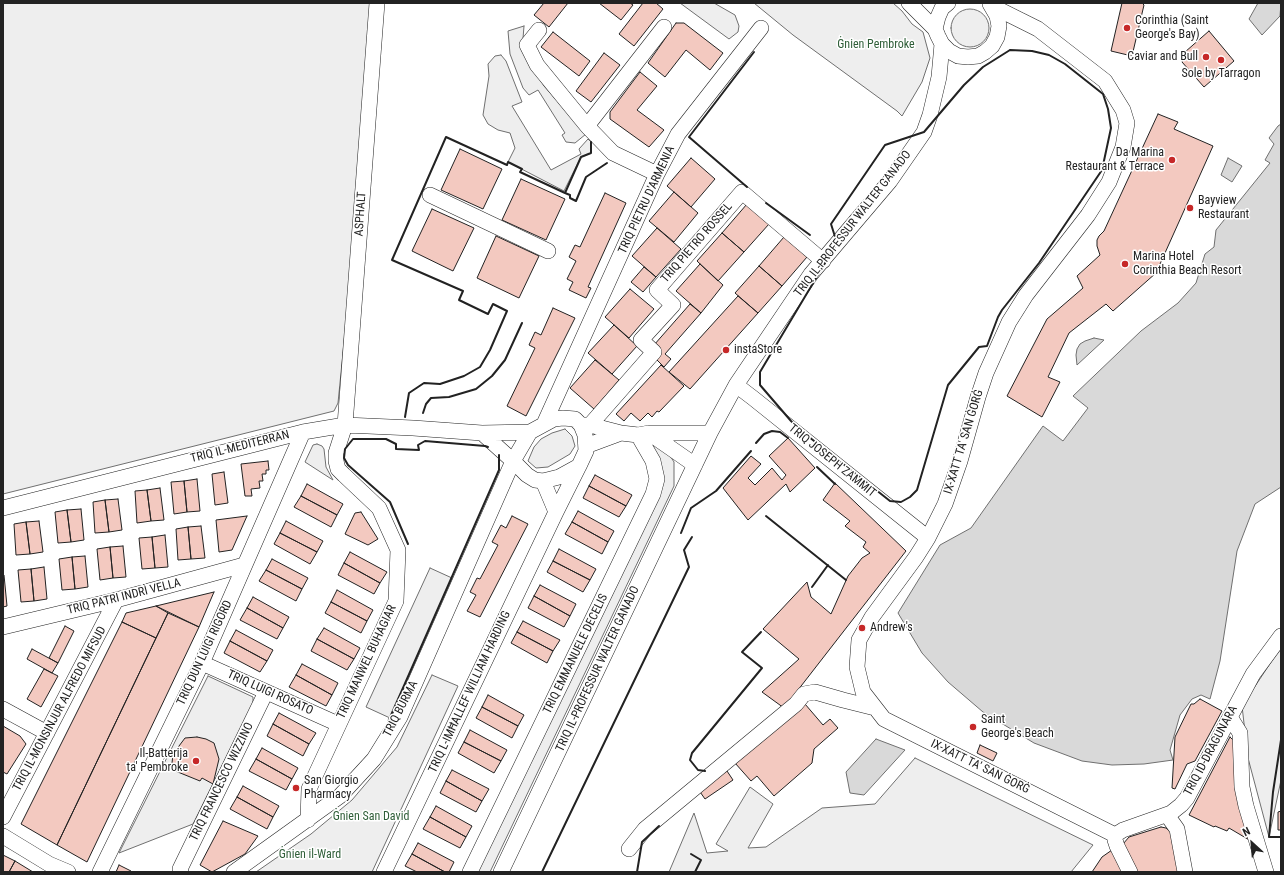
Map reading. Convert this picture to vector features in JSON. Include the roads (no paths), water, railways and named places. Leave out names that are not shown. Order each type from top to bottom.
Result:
[{"type":"street","name":"ASPHALT","points":[[344,425],[377,3]]},
{"type":"street","points":[[909,3],[935,29],[942,44],[949,51],[958,56],[968,57],[978,56],[985,52],[992,46],[997,37],[999,26],[997,16],[990,5]]},
{"type":"street","points":[[935,29],[942,8],[948,3]]},
{"type":"street","name":"IX-XATT TA' SAN ĠORĠ","points":[[990,5],[1038,29],[1105,81],[1122,106],[1127,122],[1123,147],[1109,182],[1079,227],[1026,295],[1009,322],[991,361],[978,397],[960,461],[945,504],[928,538],[916,557],[872,617],[859,640],[859,679],[863,692],[884,719],[1115,834]]},
{"type":"street","points":[[587,126],[664,27]]},
{"type":"street","name":"TRIQ PIETRU D'ARMENIA","points":[[544,424],[657,174],[678,134],[761,28]]},
{"type":"street","points":[[539,30],[527,45],[537,65],[587,126],[613,153],[657,174]]},
{"type":"street","name":"TRIQ IL-PROFESSUR WALTER GANADO","points":[[502,872],[694,466],[736,386],[811,274],[890,181],[924,132],[930,116],[939,77],[942,44]]},
{"type":"street","name":"TRIQ PIETRO ROSSEL","points":[[582,423],[654,352],[641,340],[673,305],[657,290],[742,192],[823,260]]},
{"type":"street","points":[[430,195],[548,251]]},
{"type":"street","name":"TRIQ JOSEPH ZAMMIT","points":[[736,386],[759,402],[928,538]]},
{"type":"street","points":[[482,434],[514,462],[527,476],[535,480],[543,481],[559,477],[579,466],[586,451],[585,435],[582,423],[567,410],[561,389]]},
{"type":"street","points":[[514,462],[530,432],[554,419],[563,418],[621,433],[710,433]]},
{"type":"street","name":"TRIQ IL-MEDITERRAN","points":[[3,508],[303,432],[344,425],[413,428],[482,434],[530,432]]},
{"type":"street","name":"TRIQ MANWEL BUHAGIAR","points":[[308,820],[309,789],[396,601],[398,550],[379,508],[338,469],[336,453],[344,425]]},
{"type":"street","name":"TRIQ DUN LUIGI RIGORD","points":[[100,872],[202,663],[303,432]]},
{"type":"street","points":[[586,446],[621,433]]},
{"type":"street","points":[[644,434],[694,466]]},
{"type":"street","name":"TRIQ EMMANUELE DECELIS","points":[[470,872],[653,494],[657,479],[644,434]]},
{"type":"street","name":"TRIQ BURMA","points":[[234,872],[340,796],[374,759],[400,718],[514,462]]},
{"type":"street","name":"TRIQ L-IMĦALLEF WILLIAM HARDING","points":[[384,872],[579,466]]},
{"type":"street","points":[[500,493],[527,476]]},
{"type":"street","points":[[543,481],[556,512]]},
{"type":"street","name":"TRIQ PATRI INDRÌ VELLA","points":[[3,627],[116,600],[244,566]]},
{"type":"street","name":"TRIQ IL-MONSINJUR ALFREDO MIFSUD","points":[[3,817],[116,600]]},
{"type":"street","name":"TRIQ ID-DRAGUNARA","points":[[1115,834],[1167,815],[1181,805],[1187,798],[1253,674],[1281,636]]},
{"type":"street","name":"TRIQ LUIGI ROSATO","points":[[202,663],[338,724]]},
{"type":"street","name":"TRIQ FRANCESCO WIZZINO","points":[[181,872],[180,869],[266,692]]},
{"type":"street","points":[[629,849],[645,829],[796,704],[804,694],[815,692],[875,708]]},
{"type":"street","points":[[3,709],[47,733]]},
{"type":"street","points":[[1230,717],[1240,733],[1242,787],[1248,814],[1266,872]]},
{"type":"street","points":[[1167,815],[1177,829],[1185,872]]},
{"type":"street","points":[[1115,834],[1117,846],[1130,872]]},
{"type":"street","points":[[3,836],[49,864],[68,872]]},
{"type":"place","name":"Corinthia (Saint George's Bay)","points":[[1127,28]]},
{"type":"place","name":"Caviar and Bull","points":[[1206,57]]},
{"type":"place","name":"Sole by Tarragon","points":[[1221,60]]},
{"type":"place","name":"Da Marina Restaurant & Terrace","points":[[1172,160]]},
{"type":"place","name":"Bayview Restaurant","points":[[1190,208]]},
{"type":"place","name":"Marina Hotel Corinthia Beach Resort","points":[[1125,264]]},
{"type":"place","name":"instaStore","points":[[726,350]]},
{"type":"place","name":"Andrew's","points":[[862,628]]},
{"type":"place","name":"Saint George's Beach","points":[[973,727]]},
{"type":"place","name":"Il-Batterija ta' Pembroke","points":[[196,761]]},
{"type":"place","name":"San Giorgio Pharmacy","points":[[296,788]]},
{"type":"park label","name":"Ġnien Pembroke","points":[[876,45]]},
{"type":"park label","name":"Ġnien San David","points":[[371,817]]},
{"type":"park label","name":"Ġnien il-Ward","points":[[310,855]]}]
